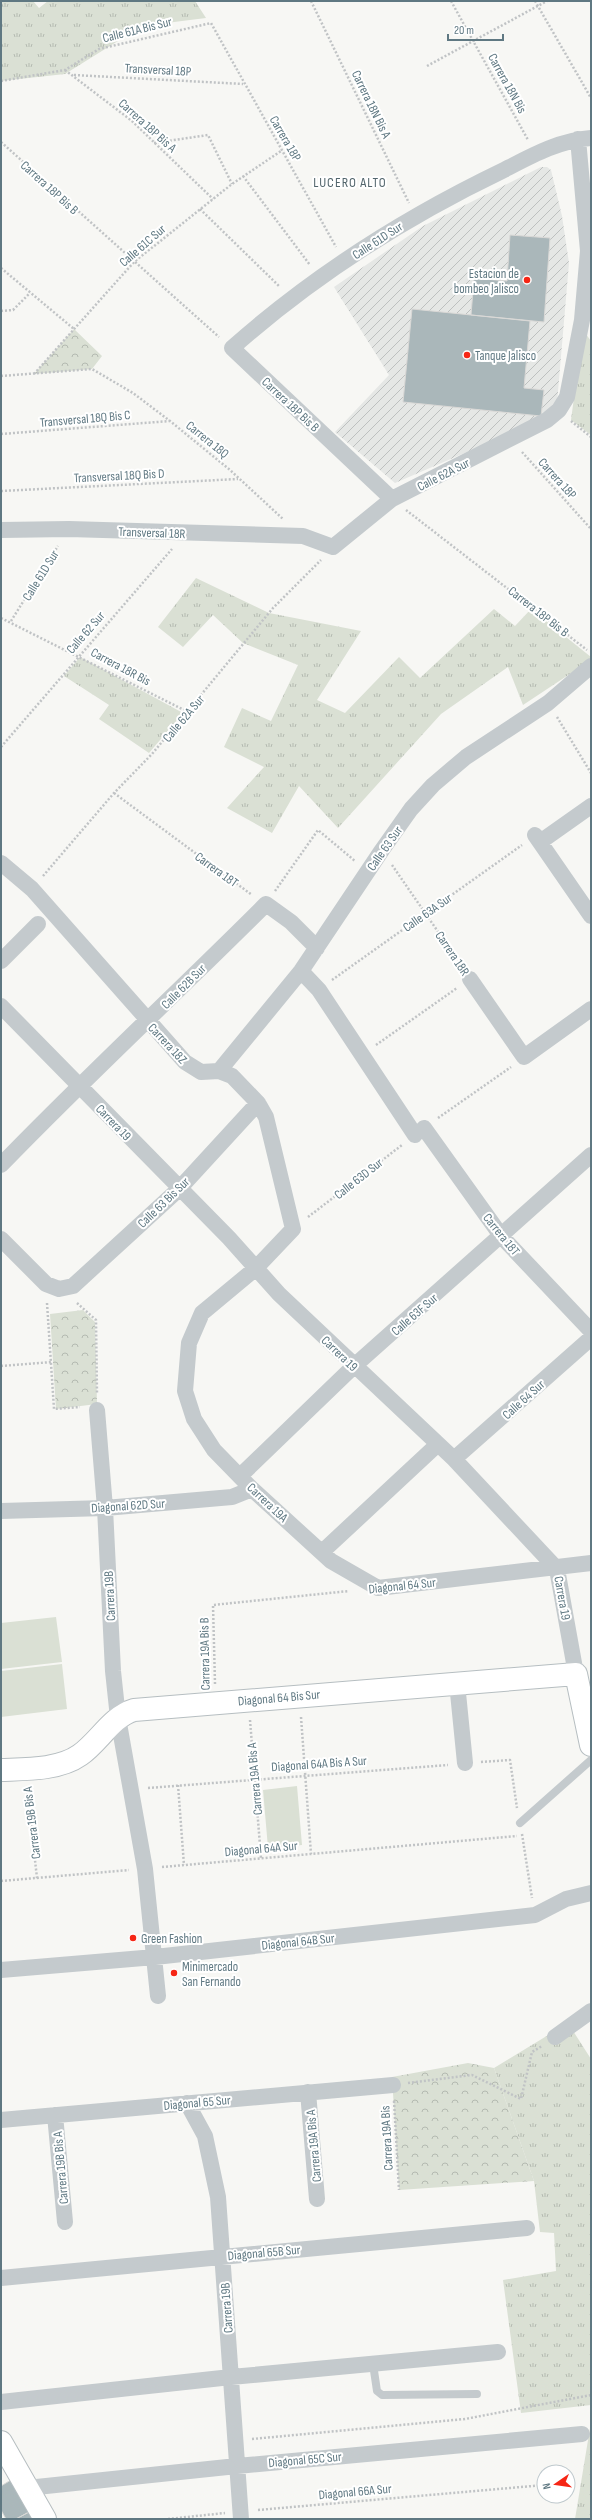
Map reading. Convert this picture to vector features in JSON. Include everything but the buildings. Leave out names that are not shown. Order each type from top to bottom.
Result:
[{"type":"street","name":"Calle 61D Sur","points":[[232,348],[292,298],[415,216],[536,154],[584,138]]},
{"type":"street","points":[[559,410],[567,397],[582,320],[588,251],[584,138]]},
{"type":"street","name":"Carrera 18P Bis B","points":[[232,348],[392,499]]},
{"type":"street","name":"Calle 62A Sur","points":[[333,547],[392,499],[510,440],[547,420],[559,410]]},
{"type":"street","name":"Transversal 18R","points":[[1,530],[69,529],[303,536]]},
{"type":"street","points":[[303,536],[333,547]]},
{"type":"street","name":"Calle 63 Sur","points":[[219,1071],[301,971],[411,809],[433,785],[466,757],[548,703],[591,666]]},
{"type":"street","points":[[591,806],[538,839],[591,916]]},
{"type":"street","name":"Carrera 18Z","points":[[1,863],[32,889],[185,1062],[195,1070],[206,1073],[219,1071],[232,1076],[258,1103],[266,1116],[273,1141],[293,1229]]},
{"type":"street","points":[[266,904],[291,922],[317,948]]},
{"type":"street","name":"Calle 62B Sur","points":[[1,1166],[78,1085],[148,1021],[266,904]]},
{"type":"street","points":[[1,961],[38,924]]},
{"type":"street","name":"Carrera 18T","points":[[301,971],[319,990],[362,1054],[419,1132],[502,1237],[591,1331]]},
{"type":"street","name":"Carrera 18R","points":[[470,979],[524,1057]]},
{"type":"street","name":"Carrera 19","points":[[1,1006],[179,1189],[229,1238],[255,1269],[353,1367],[454,1459],[557,1569],[576,1674],[591,1745]]},
{"type":"street","points":[[524,1057],[591,1009]]},
{"type":"street","name":"Calle 63 Bis Sur","points":[[53,1287],[73,1286],[179,1189],[258,1103]]},
{"type":"street","name":"Calle 63F Sur","points":[[240,1476],[353,1367],[502,1237],[590,1157]]},
{"type":"street","points":[[255,1269],[293,1229]]},
{"type":"street","points":[[1,1239],[53,1287]]},
{"type":"street","name":"Carrera 19A","points":[[255,1269],[202,1313],[189,1342],[185,1370],[185,1391],[194,1419],[203,1435],[252,1489],[331,1561],[378,1588]]},
{"type":"street","name":"Calle 64 Sur","points":[[454,1459],[591,1338]]},
{"type":"street","name":"Carrera 19B","points":[[97,1408],[105,1508],[113,1671],[118,1718],[145,1868],[158,1996]]},
{"type":"street","points":[[322,1552],[438,1444]]},
{"type":"street","name":"Diagonal 62D Sur","points":[[1,1511],[105,1508],[232,1497],[252,1489]]},
{"type":"street","name":"Diagonal 64 Sur","points":[[378,1588],[557,1569],[591,1563]]},
{"type":"street","name":"Diagonal 64 Bis Sur","points":[[1,1770],[24,1769],[59,1764],[79,1756],[118,1718],[134,1710],[215,1702],[576,1674]]},
{"type":"street","points":[[457,1683],[465,1763]]},
{"type":"street","name":"Diagonal 64B Sur","points":[[1,1970],[155,1957],[535,1915],[571,1897],[591,1893]]},
{"type":"street","points":[[555,2037],[591,2011]]},
{"type":"street","name":"Diagonal 65 Sur","points":[[1,2120],[393,2085]]},
{"type":"street","name":"Carrera 19A Bis A","points":[[308,2092],[317,2199]]},
{"type":"street","name":"Carrera 19B","points":[[187,2103],[205,2136],[218,2197],[241,2515]]},
{"type":"street","name":"Carrera 19B Bis A","points":[[55,2115],[65,2222]]},
{"type":"street","name":"Diagonal 65B Sur","points":[[1,2278],[223,2255],[527,2228]]},
{"type":"street","points":[[1,2402],[231,2377],[498,2352]]},
{"type":"street","name":"Diagonal 65C Sur","points":[[27,2488],[237,2466],[582,2434]]},
{"type":"street","points":[[1,2442],[7,2465],[27,2488],[45,2519]]},
{"type":"lane","points":[[520,1823],[591,1760]]},
{"type":"lane","points":[[373,2364],[377,2391],[382,2395],[477,2394]]},
{"type":"path","name":"Carrera 18N Bis A","points":[[311,1],[415,216]]},
{"type":"path","name":"Carrera 18N Bis","points":[[451,1],[536,154]]},
{"type":"path","points":[[535,1],[590,92],[591,98]]},
{"type":"path","points":[[427,66],[547,1]]},
{"type":"path","name":"Calle 61A Bis Sur","points":[[1,81],[65,70],[99,48],[211,23]]},
{"type":"path","name":"Carrera 18P","points":[[211,23],[243,84],[345,262]]},
{"type":"path","name":"Carrera 18P Bis A","points":[[65,70],[132,121],[213,199]]},
{"type":"path","name":"Transversal 18P","points":[[72,75],[243,84]]},
{"type":"path","points":[[154,143],[208,135],[232,184]]},
{"type":"path","name":"Carrera 18P Bis B","points":[[1,142],[232,348]]},
{"type":"path","name":"Calle 61C Sur","points":[[34,374],[134,262],[232,184],[281,151]]},
{"type":"path","points":[[243,176],[320,279]]},
{"type":"path","points":[[200,209],[292,298]]},
{"type":"path","points":[[1,268],[74,329]]},
{"type":"path","points":[[1,311],[13,310],[30,293]]},
{"type":"path","name":"Carrera 18Q","points":[[34,374],[92,369],[133,393],[170,421],[303,536]]},
{"type":"path","points":[[1,376],[34,374]]},
{"type":"path","points":[[559,410],[591,437]]},
{"type":"path","name":"Transversal 18Q Bis C","points":[[1,434],[170,421]]},
{"type":"path","name":"Carrera 18P","points":[[510,440],[591,529]]},
{"type":"path","name":"Transversal 18Q Bis D","points":[[1,490],[238,479]]},
{"type":"path","name":"Carrera 18P Bis B","points":[[392,499],[591,652]]},
{"type":"path","name":"Calle 61D Sur","points":[[11,621],[69,529]]},
{"type":"path","name":"Calle 62 Sur","points":[[1,747],[78,655],[186,532]]},
{"type":"path","name":"Calle 62A Sur","points":[[32,889],[114,793],[152,754],[273,608],[333,547]]},
{"type":"path","name":"Carrera 18R Bis","points":[[1,618],[11,621],[188,712]]},
{"type":"path","points":[[548,703],[591,773]]},
{"type":"path","name":"Carrera 18T","points":[[114,793],[266,904]]},
{"type":"path","points":[[266,904],[318,830],[368,871]]},
{"type":"path","name":"Calle 63A Sur","points":[[319,990],[425,913],[538,839]]},
{"type":"path","name":"Carrera 18R","points":[[382,850],[470,979]]},
{"type":"path","points":[[362,1054],[470,979]]},
{"type":"path","name":"Calle 63D Sur","points":[[293,1229],[419,1132],[524,1057]]},
{"type":"path","points":[[53,1287],[96,1320],[97,1408],[54,1409],[52,1362],[53,1287]]},
{"type":"path","points":[[1,1366],[52,1362]]},
{"type":"path","name":"Diagonal 64 Sur","points":[[213,1605],[378,1588]]},
{"type":"path","name":"Carrera 19A Bis B","points":[[213,1605],[215,1702]]},
{"type":"path","points":[[300,1696],[311,1854]]},
{"type":"path","name":"Carrera 19A Bis A","points":[[248,1700],[261,1858]]},
{"type":"path","name":"Diagonal 64A Bis A Sur","points":[[131,1789],[510,1760]]},
{"type":"path","name":"Carrera 19B Bis A","points":[[24,1769],[37,1878]]},
{"type":"path","points":[[178,1785],[184,1865]]},
{"type":"path","name":"Diagonal 64A Sur","points":[[1,1881],[522,1836]]},
{"type":"path","points":[[393,2085],[472,2075],[521,2099],[532,2052],[555,2037]]},
{"type":"path","name":"Carrera 19A Bis","points":[[393,2085],[399,2190]]},
{"type":"path","points":[[236,2440],[465,2419],[591,2395]]},
{"type":"path","name":"Diagonal 66A Sur","points":[[168,2519],[241,2515],[536,2486]]},
{"type":"shaded area","points":[[541,167],[547,167],[551,170],[562,216],[569,263],[557,403],[544,419],[395,483],[335,432],[389,375],[334,287],[423,226]]},
{"type":"green space","points":[[1,1],[33,1],[39,8],[48,1],[195,1],[206,18],[142,26],[65,74],[1,81]]},
{"type":"green space","points":[[74,329],[102,356],[92,369],[34,374]]},
{"type":"green space","points":[[583,330],[591,341],[591,435],[571,420]]},
{"type":"green space","points":[[196,578],[269,613],[361,631],[317,700],[345,713],[399,657],[420,678],[494,609],[515,626],[531,609],[591,657],[591,660],[523,705],[508,667],[441,714],[338,828],[299,786],[272,833],[227,808],[264,767],[224,747],[242,708],[271,721],[298,665],[243,643],[213,615],[183,647],[158,627]]},
{"type":"green space","points":[[80,657],[183,713],[149,753],[99,719],[109,705],[64,676]]},
{"type":"green space","points":[[83,1310],[95,1322],[97,1404],[56,1409],[50,1314]]},
{"type":"green space","points":[[56,1617],[62,1662],[1,1669],[1,1623]]},
{"type":"green space","points":[[62,1664],[67,1709],[1,1717],[1,1671]]},
{"type":"green space","points":[[297,1786],[302,1845],[268,1848],[263,1790]]},
{"type":"green space","points":[[568,2023],[591,2059],[591,2405],[521,2413],[503,2280],[556,2271],[554,2233],[540,2232],[534,2181],[494,2068]]},
{"type":"green space","points":[[468,2063],[494,2068],[534,2181],[399,2190],[392,2077]]},
{"type":"green space","points":[[591,2422],[591,2519],[575,2519]]},
{"type":"place","name":"Estacion de bombeo Jalisco","points":[[527,280]]},
{"type":"place","name":"Tanque Jalisco","points":[[467,355]]},
{"type":"place","name":"Green Fashion","points":[[133,1938]]},
{"type":"place","name":"Minimercado San Fernando","points":[[174,1973]]},
{"type":"district","name":"LUCERO ALTO","points":[[350,182]]}]
